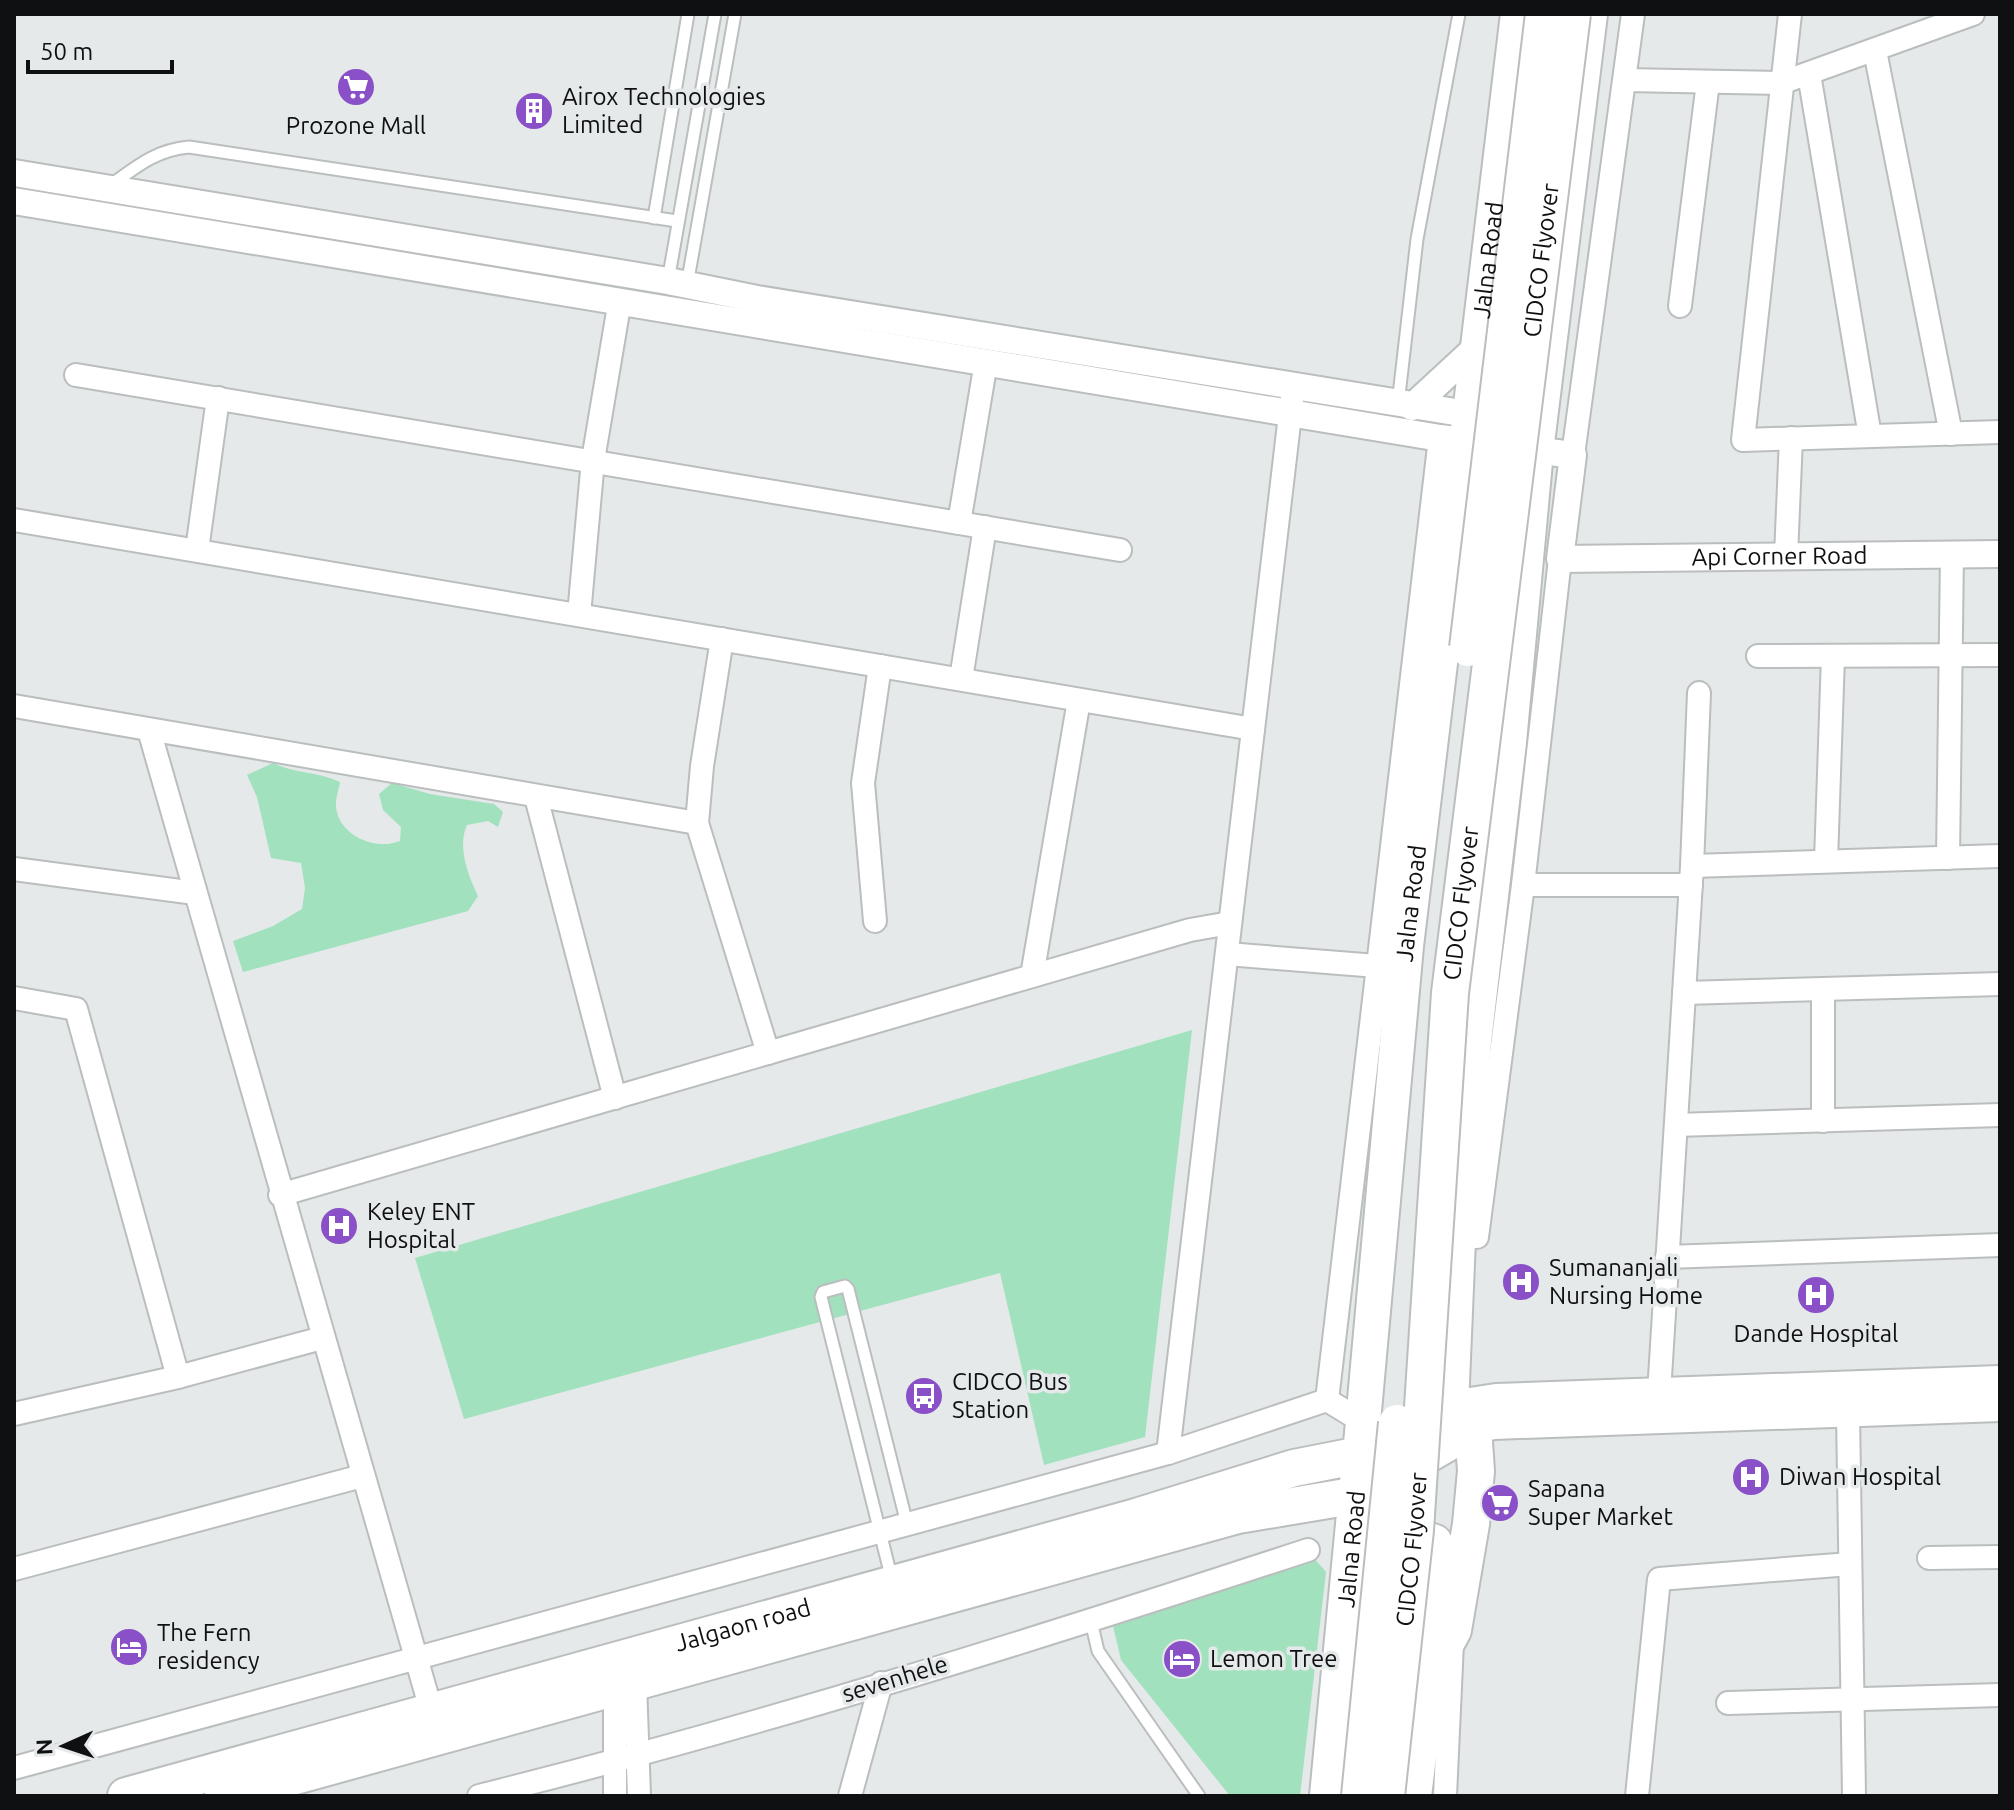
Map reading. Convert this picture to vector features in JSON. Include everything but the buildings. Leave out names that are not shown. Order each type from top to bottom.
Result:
[{"type":"highway","name":"CIDCO Flyover","points":[[1360,1796],[1387,1549],[1425,1041],[1502,347],[1544,14]]},
{"type":"highway","name":"CIDCO Flyover","points":[[1386,1796],[1415,1530],[1450,993],[1572,14]]},
{"type":"highway","name":"Jalgaon road","points":[[126,1796],[435,1724],[625,1686],[1294,1468],[1362,1438],[1462,1417]]},
{"type":"highway","points":[[1358,1495],[1462,1417],[1476,1471],[1471,1524],[1453,1630],[1428,1676],[1413,1796]]},
{"type":"highway","name":"Jalna Road","points":[[1328,1796],[1362,1438]]},
{"type":"highway","name":"Jalgaon road","points":[[223,1796],[435,1724],[896,1597],[1238,1515],[1358,1495]]},
{"type":"main road","name":"Jalna Road","points":[[1362,1438],[1406,946],[1458,432],[1478,346],[1518,14]]},
{"type":"main road","points":[[1462,1417],[1459,1216],[1474,1041],[1509,742],[1538,437],[1590,14]]},
{"type":"main road","points":[[1462,1417],[1496,1399],[2000,1381]]},
{"type":"main road","points":[[1462,1417],[1494,1424],[2000,1406]]},
{"type":"main road","points":[[1352,1551],[1361,1541],[1376,1536],[1420,1537],[1435,1542],[1439,1588],[1428,1676]]},
{"type":"street","points":[[1477,1237],[1523,885],[1573,455],[1633,14]]},
{"type":"street","points":[[1790,14],[1743,440],[2000,432]]},
{"type":"street","points":[[1625,80],[1781,83],[1973,14]]},
{"type":"street","points":[[1875,51],[1951,434]]},
{"type":"street","points":[[1809,74],[1870,436]]},
{"type":"street","points":[[1680,306],[1708,82]]},
{"type":"street","points":[[14,173],[675,296],[986,362],[1290,413],[1458,432],[1538,437],[1573,455]]},
{"type":"street","points":[[14,201],[620,300],[675,296],[1293,385],[1405,406],[1458,432]]},
{"type":"street","points":[[579,615],[593,460],[620,300]]},
{"type":"street","points":[[1405,406],[1478,346]]},
{"type":"street","points":[[959,523],[986,362]]},
{"type":"street","points":[[76,375],[1120,550]]},
{"type":"street","points":[[1168,1453],[1293,385]]},
{"type":"street","points":[[197,550],[218,398]]},
{"type":"street","points":[[1362,1438],[1327,1400],[1377,966],[1458,432]]},
{"type":"street","points":[[1786,556],[1791,438]]},
{"type":"street","points":[[14,520],[1253,729]]},
{"type":"street","points":[[961,679],[985,527]]},
{"type":"street","points":[[1948,858],[1952,554]]},
{"type":"street","name":"Api Corner Road","points":[[1560,559],[2000,554]]},
{"type":"street","points":[[722,639],[702,766],[697,823],[768,1053]]},
{"type":"street","points":[[1758,656],[2000,655]]},
{"type":"street","points":[[1826,861],[1833,656]]},
{"type":"street","points":[[875,921],[863,783],[880,666]]},
{"type":"street","points":[[1659,1393],[1691,876],[1699,693]]},
{"type":"street","points":[[1032,976],[1079,700]]},
{"type":"street","points":[[14,706],[697,823]]},
{"type":"street","points":[[149,730],[280,1195],[435,1724]]},
{"type":"street","points":[[536,797],[615,1098]]},
{"type":"street","points":[[1523,885],[1691,876],[1826,861],[2000,856]]},
{"type":"street","points":[[14,869],[195,893]]},
{"type":"street","points":[[280,1195],[1190,930],[1230,923]]},
{"type":"street","points":[[1227,954],[1377,966]]},
{"type":"street","points":[[1684,993],[2000,984]]},
{"type":"street","points":[[1823,989],[1823,1121]]},
{"type":"street","points":[[14,998],[76,1009],[178,1377]]},
{"type":"street","points":[[1676,1125],[2000,1115]]},
{"type":"street","points":[[1667,1257],[2000,1245]]},
{"type":"street","points":[[14,1414],[178,1377],[322,1338]]},
{"type":"street","points":[[14,1768],[1168,1453],[1327,1400]]},
{"type":"street","points":[[1848,1412],[1854,1796]]},
{"type":"street","points":[[14,1569],[362,1476]]},
{"type":"street","name":"sevenhele","points":[[479,1796],[614,1762],[1091,1621],[1308,1550]]},
{"type":"street","points":[[1929,1558],[2000,1557]]},
{"type":"street","points":[[1637,1796],[1659,1579],[1850,1564]]},
{"type":"street","points":[[1445,1796],[1453,1630]]},
{"type":"street","points":[[850,1796],[881,1683]]},
{"type":"street","points":[[625,1686],[638,1755],[639,1796]]},
{"type":"street","points":[[615,1796],[614,1762],[625,1686]]},
{"type":"street","points":[[1728,1703],[2000,1695]]},
{"type":"lane","points":[[654,218],[688,14]]},
{"type":"lane","points":[[675,296],[677,221],[715,14]]},
{"type":"lane","points":[[675,296],[735,14]]},
{"type":"lane","points":[[1405,406],[1417,239],[1459,14]]},
{"type":"lane","points":[[106,189],[148,158],[167,149],[189,147],[677,221]]},
{"type":"lane","points":[[896,1597],[821,1297],[823,1292],[845,1286],[848,1289],[907,1524]]},
{"type":"lane","points":[[1091,1621],[1098,1651],[1199,1796]]},
{"type":"green space","points":[[273,763],[340,782],[336,804],[344,826],[360,839],[380,844],[400,841],[401,827],[383,810],[379,794],[392,783],[430,794],[494,804],[503,812],[498,827],[488,821],[467,825],[464,833],[465,861],[478,896],[468,911],[243,972],[233,941],[273,926],[302,909],[305,888],[301,863],[271,858],[257,797],[247,775]]},
{"type":"green space","points":[[1192,1030],[1145,1437],[1044,1465],[1000,1273],[464,1419],[415,1258]]},
{"type":"green space","points":[[1313,1557],[1326,1572],[1300,1796],[1230,1796],[1121,1660],[1113,1626]]},
{"type":"place","name":"Prozone Mall","points":[[356,87]]},
{"type":"place","name":"Airox Technologies Limited","points":[[534,111]]},
{"type":"place","name":"Keley ENT Hospital","points":[[339,1226]]},
{"type":"place","name":"Sumananjali Nursing Home","points":[[1521,1282]]},
{"type":"place","name":"Dande Hospital","points":[[1816,1295]]},
{"type":"place","name":"CIDCO Bus Station","points":[[924,1396]]},
{"type":"place","name":"Diwan Hospital","points":[[1751,1477]]},
{"type":"place","name":"Sapana Super Market","points":[[1500,1503]]},
{"type":"place","name":"The Fern residency","points":[[129,1647]]},
{"type":"place","name":"Lemon Tree","points":[[1182,1659]]}]
